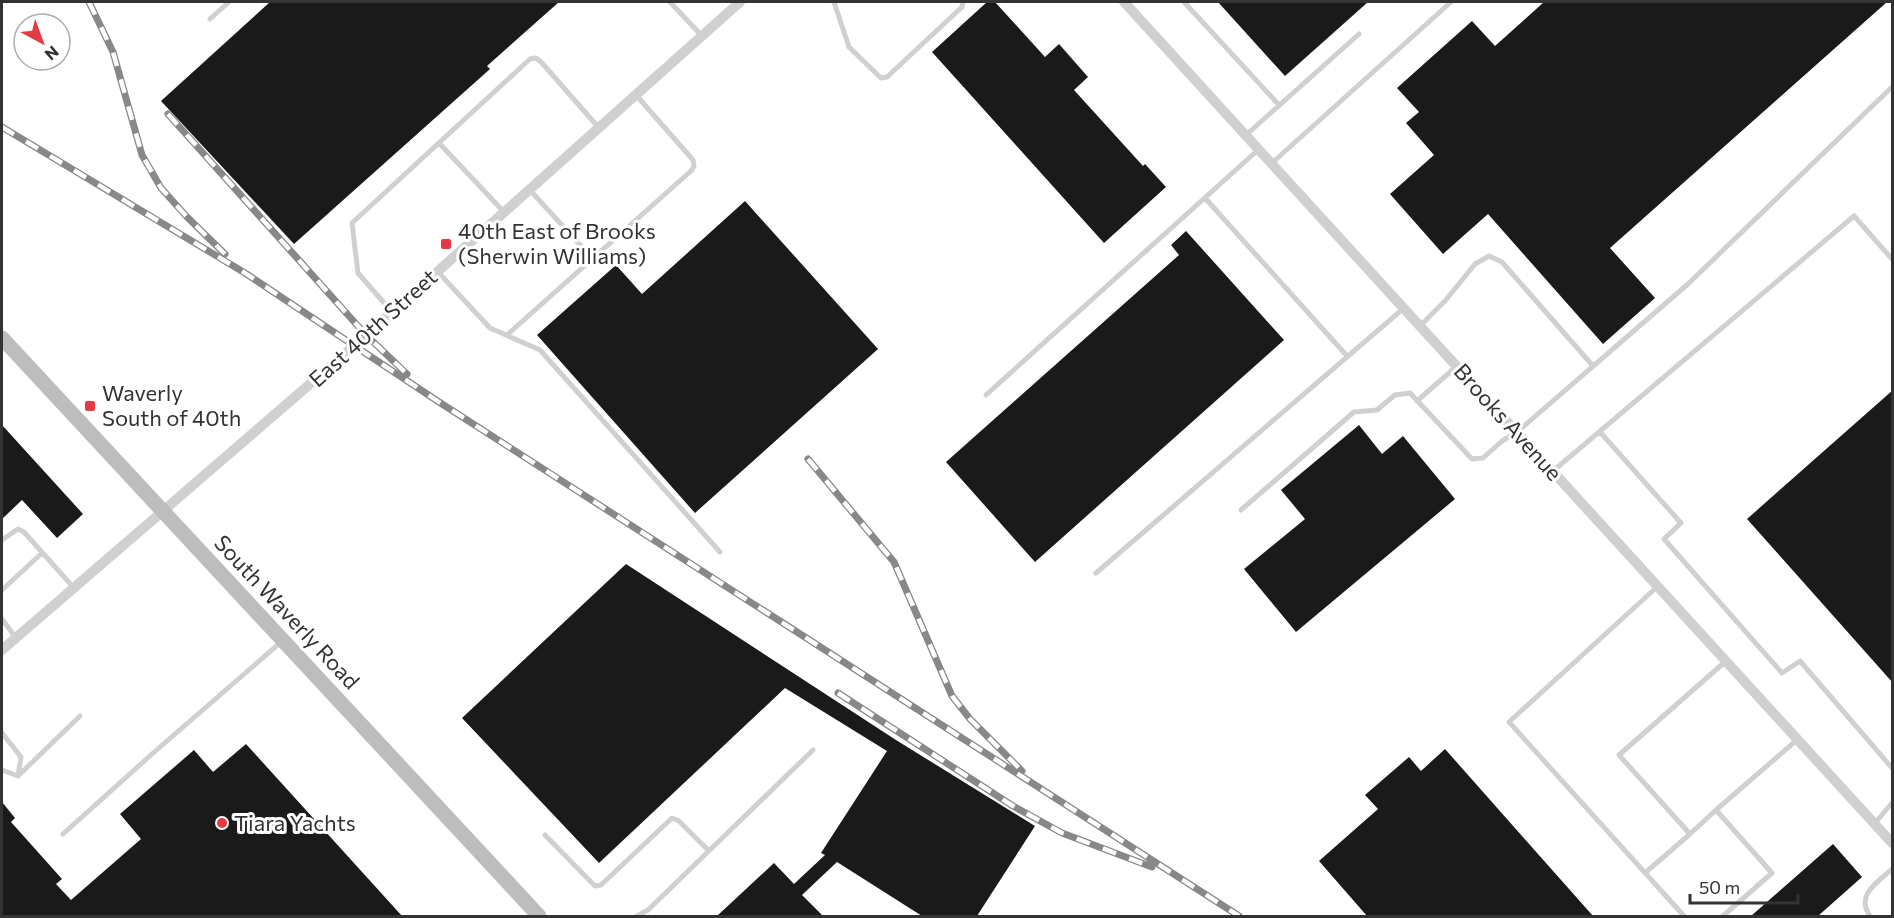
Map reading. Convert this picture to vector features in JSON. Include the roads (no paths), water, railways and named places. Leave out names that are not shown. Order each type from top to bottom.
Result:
[{"type":"main road","name":"South Waverly Road","points":[[2,338],[539,916]]},
{"type":"street","name":"East 40th Street","points":[[2,650],[392,312],[740,2]]},
{"type":"street","name":"Brooks Avenue","points":[[1124,2],[1893,843]]},
{"type":"lane","points":[[210,19],[229,2]]},
{"type":"lane","points":[[670,2],[702,36]]},
{"type":"lane","points":[[834,2],[849,48],[881,78],[884,78],[962,7],[963,2]]},
{"type":"lane","points":[[1184,2],[1279,105]]},
{"type":"lane","points":[[1272,164],[1451,2]]},
{"type":"lane","points":[[1246,135],[1359,34]]},
{"type":"lane","points":[[392,312],[358,273],[352,223],[530,59],[536,58],[542,63],[599,128]]},
{"type":"lane","points":[[1241,510],[1354,412],[1377,410],[1395,395],[1410,393],[1472,459],[1483,458],[1502,441],[1517,432],[1688,284],[1893,87]]},
{"type":"lane","points":[[507,335],[692,170],[693,160],[636,95]]},
{"type":"lane","points":[[439,143],[504,212]]},
{"type":"lane","points":[[986,395],[1259,150]]},
{"type":"lane","points":[[529,189],[592,258]]},
{"type":"lane","points":[[1205,198],[1347,356]]},
{"type":"lane","points":[[1553,471],[1854,216],[1893,259]]},
{"type":"lane","points":[[1420,326],[1445,301],[1475,264],[1489,256],[1502,262],[1593,366]]},
{"type":"lane","points":[[437,271],[490,328],[540,350],[720,552]]},
{"type":"lane","points":[[1096,573],[1404,308]]},
{"type":"lane","points":[[1417,401],[1457,366]]},
{"type":"lane","points":[[1600,432],[1681,523],[1664,539],[1671,548],[1782,673],[1800,661],[1893,768]]},
{"type":"lane","points":[[2,540],[12,531],[18,529],[24,532],[74,588]]},
{"type":"lane","points":[[2,590],[42,553]]},
{"type":"lane","points":[[1658,586],[1509,722],[1684,916]]},
{"type":"lane","points":[[2,619],[16,638]]},
{"type":"lane","points":[[63,834],[283,641]]},
{"type":"lane","points":[[1690,834],[1619,755],[1726,661]]},
{"type":"lane","points":[[18,776],[80,716]]},
{"type":"lane","points":[[2,733],[21,758],[18,776]]},
{"type":"lane","points":[[1645,873],[1798,739]]},
{"type":"lane","points":[[637,916],[648,910],[813,750]]},
{"type":"lane","points":[[2,770],[18,776]]},
{"type":"lane","points":[[1875,823],[1893,803]]},
{"type":"lane","points":[[1716,810],[1772,873],[1724,916]]},
{"type":"lane","points":[[545,836],[595,886],[601,885],[672,819],[679,821],[709,851]]},
{"type":"lane","points":[[1869,916],[1864,903],[1866,895],[1893,869]]},
{"type":"railway","points":[[89,2],[113,52],[142,155],[161,188],[225,254]]},
{"type":"railway","points":[[168,114],[366,335],[407,374]]},
{"type":"railway","points":[[2,127],[245,273],[439,402],[1239,916]]},
{"type":"railway","points":[[808,459],[894,562],[952,696],[970,719],[1022,771]]},
{"type":"railway","points":[[838,693],[1013,806],[1062,833],[1152,867]]},
{"type":"place","name":"40th East of Brooks (Sherwin Williams)","points":[[446,244]]},
{"type":"place","name":"Waverly South of 40th","points":[[90,406]]},
{"type":"place","name":"Tiara Yachts","points":[[222,823]]}]
